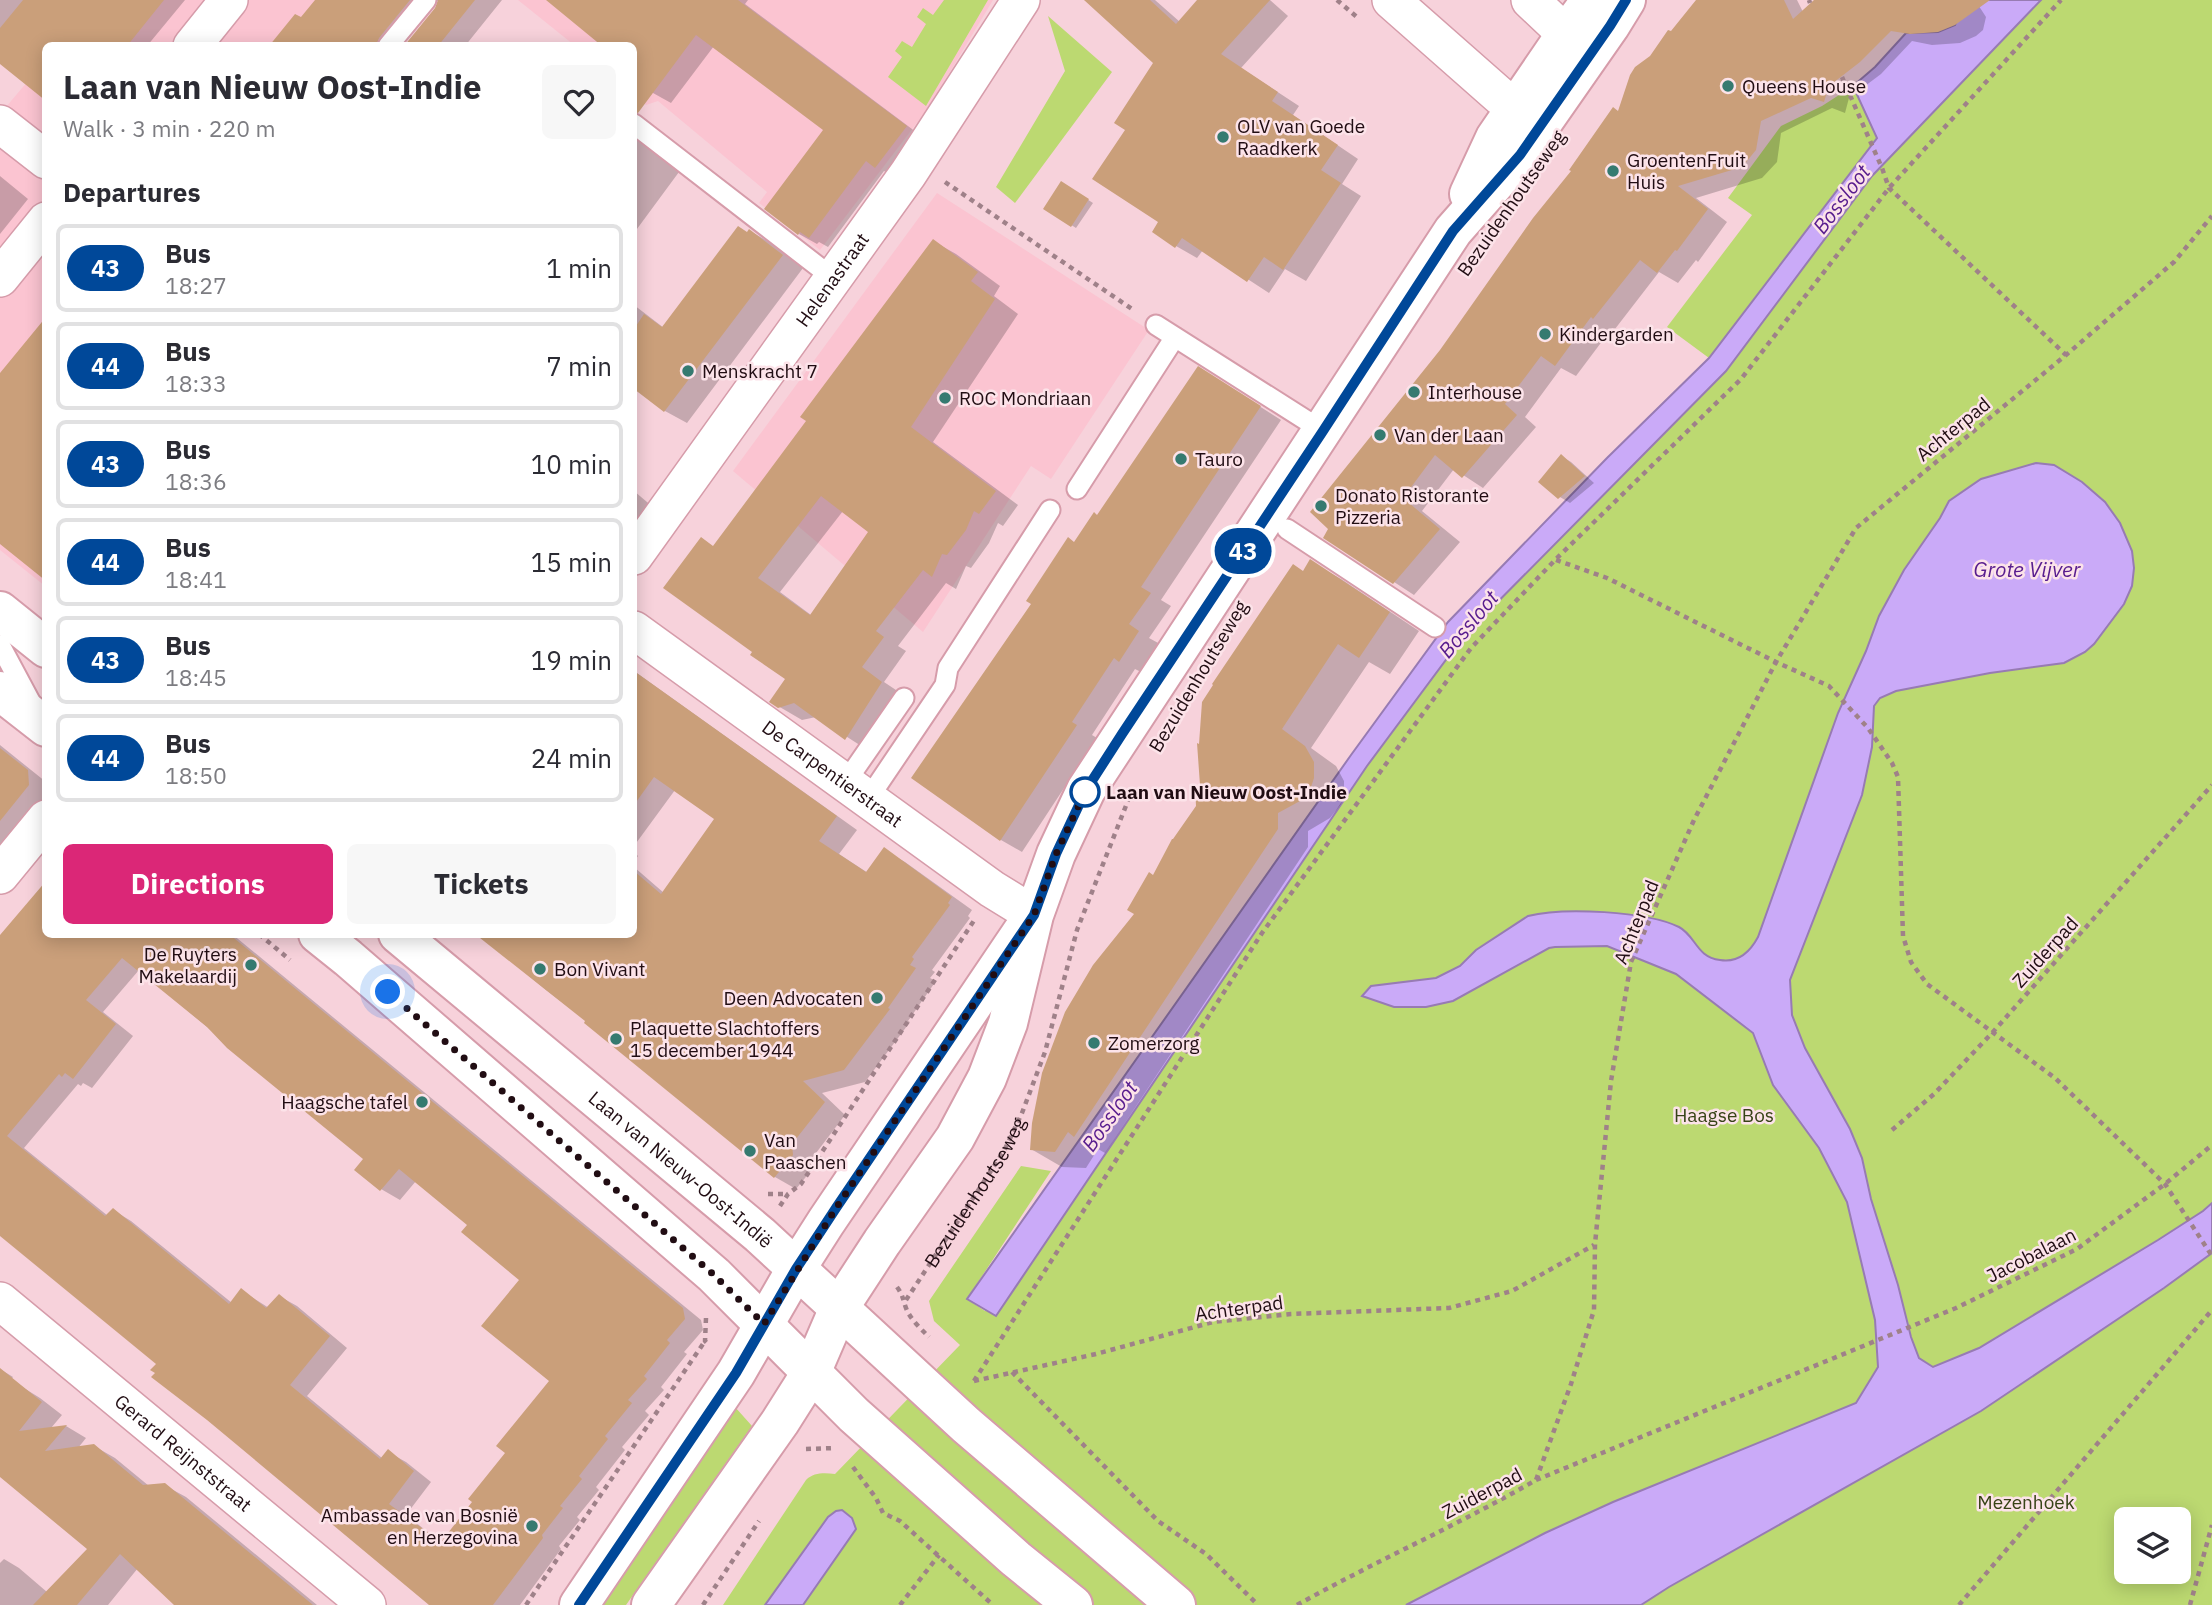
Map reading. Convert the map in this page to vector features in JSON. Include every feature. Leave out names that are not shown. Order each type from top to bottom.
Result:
[{"type":"main road","name":"Bezuidenhoutseweg","points":[[1578,44],[1588,4],[1593,0]]},
{"type":"main road","name":"Bezuidenhoutseweg","points":[[651,1605],[780,1422],[811,1373],[839,1308],[955,1138],[987,1078],[1008,1023],[1034,915],[1056,854],[1086,790],[1453,231],[1520,155],[1527,118],[1578,44],[1626,0]]},
{"type":"main road","points":[[0,611],[42,646]]},
{"type":"main road","points":[[0,691],[42,723]]},
{"type":"main road","name":"Bezuidenhoutseweg","points":[[579,1605],[736,1373],[796,1269],[1034,915]]},
{"type":"main road","points":[[323,938],[714,1275],[811,1373],[891,1448],[1016,1559],[1073,1605]]},
{"type":"main road","name":"Laan van Nieuw-Oost-Indië","points":[[403,938],[760,1235],[966,1425],[1176,1605]]},
{"type":"street","points":[[194,42],[229,0]]},
{"type":"street","name":"Helenastraat","points":[[637,552],[916,161],[1021,0]]},
{"type":"street","points":[[1391,0],[1527,118]]},
{"type":"street","points":[[1530,0],[1578,44]]},
{"type":"street","points":[[0,124],[42,157]]},
{"type":"street","points":[[0,278],[42,225]]},
{"type":"street","name":"De Carpentierstraat","points":[[637,632],[992,889],[1034,915]]},
{"type":"street","points":[[0,875],[42,824]]},
{"type":"street","name":"Gerard Reijnststraat","points":[[0,1301],[367,1605]]},
{"type":"lane","points":[[391,42],[426,0]]},
{"type":"lane","points":[[637,126],[833,278]]},
{"type":"lane","points":[[1156,325],[1323,431]]},
{"type":"lane","points":[[1077,489],[1175,337]]},
{"type":"lane","points":[[857,791],[945,685],[948,668],[1050,510]]},
{"type":"lane","points":[[1287,529],[1435,627]]},
{"type":"lane","points":[[0,645],[42,721]]},
{"type":"lane","points":[[857,791],[904,698]]},
{"type":"path","points":[[2061,0],[1889,188],[1741,379],[1556,559],[1607,578],[1829,686],[1868,728],[1899,778],[1902,925],[1911,962],[1927,984],[2055,1078],[2165,1184],[2212,1256]]},
{"type":"path","points":[[1842,77],[1889,188],[2066,355]]},
{"type":"path","points":[[916,161],[1156,325]]},
{"type":"path","name":"Achterpad","points":[[1556,559],[1471,648],[1262,933],[974,1381],[1096,1354],[1213,1322],[1291,1314],[1449,1308],[1512,1291],[1595,1244],[1611,1081],[1631,961],[1694,820],[1776,662],[1856,528],[2174,262],[2212,216]]},
{"type":"path","name":"Bezuidenhoutseweg","points":[[905,1307],[906,1300],[1004,1151],[1022,1113],[1045,1052],[1076,930],[1135,784]]},
{"type":"path","name":"Zuiderpad","points":[[1892,1130],[1934,1094],[1992,1033],[2212,785]]},
{"type":"path","name":"Jacobalaan","points":[[1535,1480],[1956,1308],[2077,1249],[2165,1184],[2212,1145]]},
{"type":"path","name":"Zuiderpad","points":[[1297,1605],[1354,1573],[1476,1514],[1535,1480],[1571,1384],[1594,1310],[1595,1244]]},
{"type":"path","points":[[1959,1605],[2212,1310]]},
{"type":"path","points":[[526,1605],[705,1341]]},
{"type":"path","points":[[1012,1372],[1158,1521],[1206,1554],[1258,1605]]},
{"type":"path","points":[[846,1458],[876,1498],[883,1513],[900,1521],[993,1605]]},
{"type":"path","points":[[703,1605],[764,1513]]},
{"type":"path","points":[[2190,1605],[2212,1525]]},
{"type":"path","points":[[900,1605],[939,1555]]},
{"type":"shaded area","points":[[97,0],[397,0],[362,42],[61,42]]},
{"type":"shaded area","points":[[518,0],[993,0],[929,107],[820,250],[759,203],[767,192],[658,101],[646,105],[637,98],[637,42],[570,42]]},
{"type":"shaded area","points":[[42,65],[42,584],[0,550],[0,114]]},
{"type":"shaded area","name":"ROC Mondriaan","points":[[937,193],[1149,330],[1051,479],[1031,466],[923,632],[733,471]]},
{"type":"green space","points":[[944,0],[988,0],[926,106],[888,77],[902,57],[895,51],[902,41],[912,47],[926,24],[917,17],[923,8],[933,15]]},
{"type":"green space","name":"Haagse Bos","points":[[2041,0],[2212,0],[2212,1605],[723,1605],[806,1480],[816,1474],[835,1474],[960,1345],[934,1321],[929,1301],[1021,1166],[1051,1171],[967,1299],[985,1311],[1291,879],[1367,766],[1462,637],[1503,597],[1872,176]]},
{"type":"green space","points":[[1048,16],[1112,72],[1015,203],[996,187],[1065,71]]},
{"type":"green space","points":[[1853,86],[1877,138],[1709,358],[1667,327],[1752,215],[1728,198],[1781,126],[1822,106]]},
{"type":"green space","points":[[735,1407],[752,1426],[626,1605],[601,1605]]},
{"type":"water","name":"Bossloot","points":[[1965,0],[2041,0],[1872,176],[1726,371],[1463,637],[1367,766],[996,1316],[967,1299],[1448,622],[1607,458],[1709,358],[1877,138],[1853,86],[1875,67],[1906,33],[1938,32],[1955,25]]},
{"type":"water","name":"Grote Vijver","points":[[2036,463],[2054,465],[2082,482],[2105,502],[2120,523],[2132,551],[2132,586],[2124,604],[2094,644],[2064,663],[1990,673],[1896,691],[1880,698],[1874,706],[1872,747],[1862,795],[1790,980],[1792,1015],[1805,1048],[1850,1129],[1862,1158],[1871,1199],[1911,1337],[1919,1358],[1933,1367],[1979,1348],[2158,1240],[2212,1203],[2212,1253],[1981,1411],[1641,1605],[1406,1605],[1545,1533],[1613,1502],[1856,1403],[1878,1367],[1875,1320],[1847,1202],[1819,1148],[1773,1085],[1753,1033],[1676,974],[1607,946],[1555,947],[1453,1001],[1426,1007],[1394,1007],[1362,996],[1371,986],[1436,978],[1460,966],[1476,950],[1528,916],[1543,913],[1582,911],[1646,917],[1679,927],[1701,951],[1712,958],[1732,960],[1743,955],[1758,937],[1838,713],[1879,616],[1904,570],[1949,501],[1981,479]]},
{"type":"water","points":[[842,1510],[852,1518],[856,1529],[803,1605],[765,1605],[828,1517]]},
{"type":"building","points":[[23,0],[164,0],[130,42],[42,42],[42,98],[0,64],[0,28]]},
{"type":"building","points":[[315,0],[410,0],[378,42],[272,42],[295,14],[301,17]]},
{"type":"building","points":[[438,0],[475,0],[441,42],[407,42],[435,8]]},
{"type":"building","points":[[546,0],[738,0],[907,126],[875,168],[866,161],[809,238],[800,232],[798,235],[764,209],[823,130],[696,35],[637,113],[637,42],[597,42]]},
{"type":"building","name":"OLV van Goede Raadkerk","points":[[1084,0],[1150,0],[1176,24],[1197,0],[1270,0],[1221,54],[1278,92],[1272,101],[1338,145],[1321,170],[1341,183],[1283,270],[1264,257],[1247,282],[1182,238],[1175,248],[1152,232],[1158,222],[1092,179],[1125,130],[1114,123],[1153,63]]},
{"type":"building","points":[[1696,0],[1784,0],[1793,19],[1814,0],[1990,0],[1955,25],[1938,32],[1910,34],[1891,31],[1860,62],[1829,86],[1824,102],[1811,98],[1761,121],[1756,150],[1742,167],[1678,186],[1708,209],[1677,251],[1675,250],[1657,273],[1640,260],[1593,319],[1591,317],[1555,366],[1541,356],[1505,404],[1517,415],[1462,478],[1435,455],[1403,498],[1440,529],[1393,584],[1323,538],[1328,529],[1310,512],[1440,350],[1533,218],[1571,171],[1569,170],[1613,107],[1618,111],[1635,67],[1650,56],[1668,30],[1671,31]]},
{"type":"building","points":[[1061,181],[1089,199],[1071,227],[1043,209]]},
{"type":"building","points":[[738,226],[747,232],[749,229],[783,255],[664,412],[637,391],[637,324],[644,314],[662,327]]},
{"type":"building","points":[[933,239],[978,272],[971,281],[995,299],[911,427],[996,491],[979,514],[974,511],[966,530],[947,555],[942,554],[932,577],[923,570],[876,631],[884,637],[862,667],[882,682],[845,740],[794,703],[778,708],[769,702],[785,679],[663,588],[701,537],[713,546],[806,421],[800,417]],"holes":[[[821,496],[868,532],[810,615],[758,578]]]},
{"type":"building","points":[[42,322],[42,578],[0,544],[0,373]]},
{"type":"building","points":[[1198,366],[1261,406],[1141,587],[1151,593],[1129,624],[1139,631],[1119,662],[1114,658],[1072,722],[1077,725],[1000,841],[911,778],[1031,604],[1026,601],[1068,537],[1074,542],[1094,512],[1097,515]]},
{"type":"building","points":[[1561,454],[1585,476],[1558,499],[1538,482]]},
{"type":"building","points":[[1310,559],[1390,612],[1359,658],[1338,644],[1282,729],[1305,746],[1314,762],[1311,787],[1300,801],[1278,813],[1278,829],[1074,1137],[1068,1132],[1055,1152],[1030,1150],[1032,1123],[1042,1073],[1065,1012],[1093,965],[1134,914],[1127,910],[1149,872],[1153,875],[1172,839],[1196,806],[1195,785],[1200,785],[1197,743],[1199,744],[1202,702],[1293,564],[1303,571]]},
{"type":"building","points":[[637,673],[837,816],[819,841],[866,872],[884,847],[952,897],[948,903],[950,905],[912,957],[914,959],[910,965],[916,968],[888,1008],[890,1009],[844,1070],[803,1081],[825,1102],[792,1144],[793,1155],[774,1178],[480,938],[637,938],[637,874],[661,894],[714,819],[654,777],[637,801]]},
{"type":"building","points":[[0,748],[28,770],[29,785],[0,821]]},
{"type":"building","points":[[42,886],[42,938],[234,938],[683,1308],[685,1319],[667,1340],[670,1343],[644,1376],[647,1379],[628,1400],[632,1403],[605,1436],[608,1439],[579,1476],[582,1479],[560,1506],[563,1508],[542,1535],[543,1538],[493,1605],[429,1605],[207,1420],[151,1377],[155,1373],[150,1370],[156,1364],[0,1236],[0,935]],"holes":[[[122,958],[207,1027],[227,1048],[363,1159],[354,1170],[380,1191],[399,1169],[467,1225],[461,1232],[519,1280],[481,1326],[549,1381],[496,1446],[505,1453],[468,1499],[472,1502],[441,1542],[389,1504],[414,1471],[388,1449],[380,1459],[290,1385],[330,1336],[279,1294],[266,1308],[241,1288],[229,1304],[113,1208],[105,1216],[7,1136],[59,1074],[62,1077],[65,1073],[73,1079],[116,1024],[86,1000]]]},
{"type":"building","points":[[0,1368],[42,1402],[19,1431],[67,1425],[45,1451],[94,1444],[143,1485],[165,1483],[313,1605],[174,1605],[120,1554],[77,1605],[33,1605],[87,1549],[0,1477]]},
{"type":"bus line","name":"43","points":[[579,1605],[736,1373],[796,1269],[836,1208],[1034,915],[1056,854],[1086,790],[1122,734],[1453,231],[1520,155],[1626,0]]},
{"type":"place","name":"Queens House","points":[[1728,86]]},
{"type":"place","name":"OLV van Goede Raadkerk","points":[[1223,137]]},
{"type":"place","name":"GroentenFruit Huis","points":[[1613,171]]},
{"type":"place","name":"Kindergarden","points":[[1545,334]]},
{"type":"place","name":"Menskracht 7","points":[[688,371]]},
{"type":"place","name":"Interhouse","points":[[1414,392]]},
{"type":"place","name":"ROC Mondriaan","points":[[945,398]]},
{"type":"place","name":"Van der Laan","points":[[1380,435]]},
{"type":"place","name":"Tauro","points":[[1181,459]]},
{"type":"place","name":"Donato Ristorante Pizzeria","points":[[1321,506]]},
{"type":"place","name":"Laan van Nieuw Oost-Indie","points":[[1085,792]]},
{"type":"place","name":"De Ruyters Makelaardij","points":[[251,965]]},
{"type":"place","name":"Bon Vivant","points":[[540,969]]},
{"type":"place","name":"Deen Advocaten","points":[[877,998]]},
{"type":"place","name":"Plaquette Slachtoffers 15 december 1944","points":[[616,1039]]},
{"type":"place","name":"Zomerzorg","points":[[1094,1043]]},
{"type":"place","name":"Haagsche tafel","points":[[422,1102]]},
{"type":"place","name":"Van Paaschen","points":[[750,1151]]},
{"type":"place","name":"Ambassade van Bosnië en Herzegovina","points":[[532,1526]]},
{"type":"route","points":[[388,992],[729,1288],[764,1324],[836,1208],[1034,915],[1056,854],[1086,790],[1085,792]]},
{"type":"park label","name":"Mezenhoek","points":[[2026,1502]]}]
